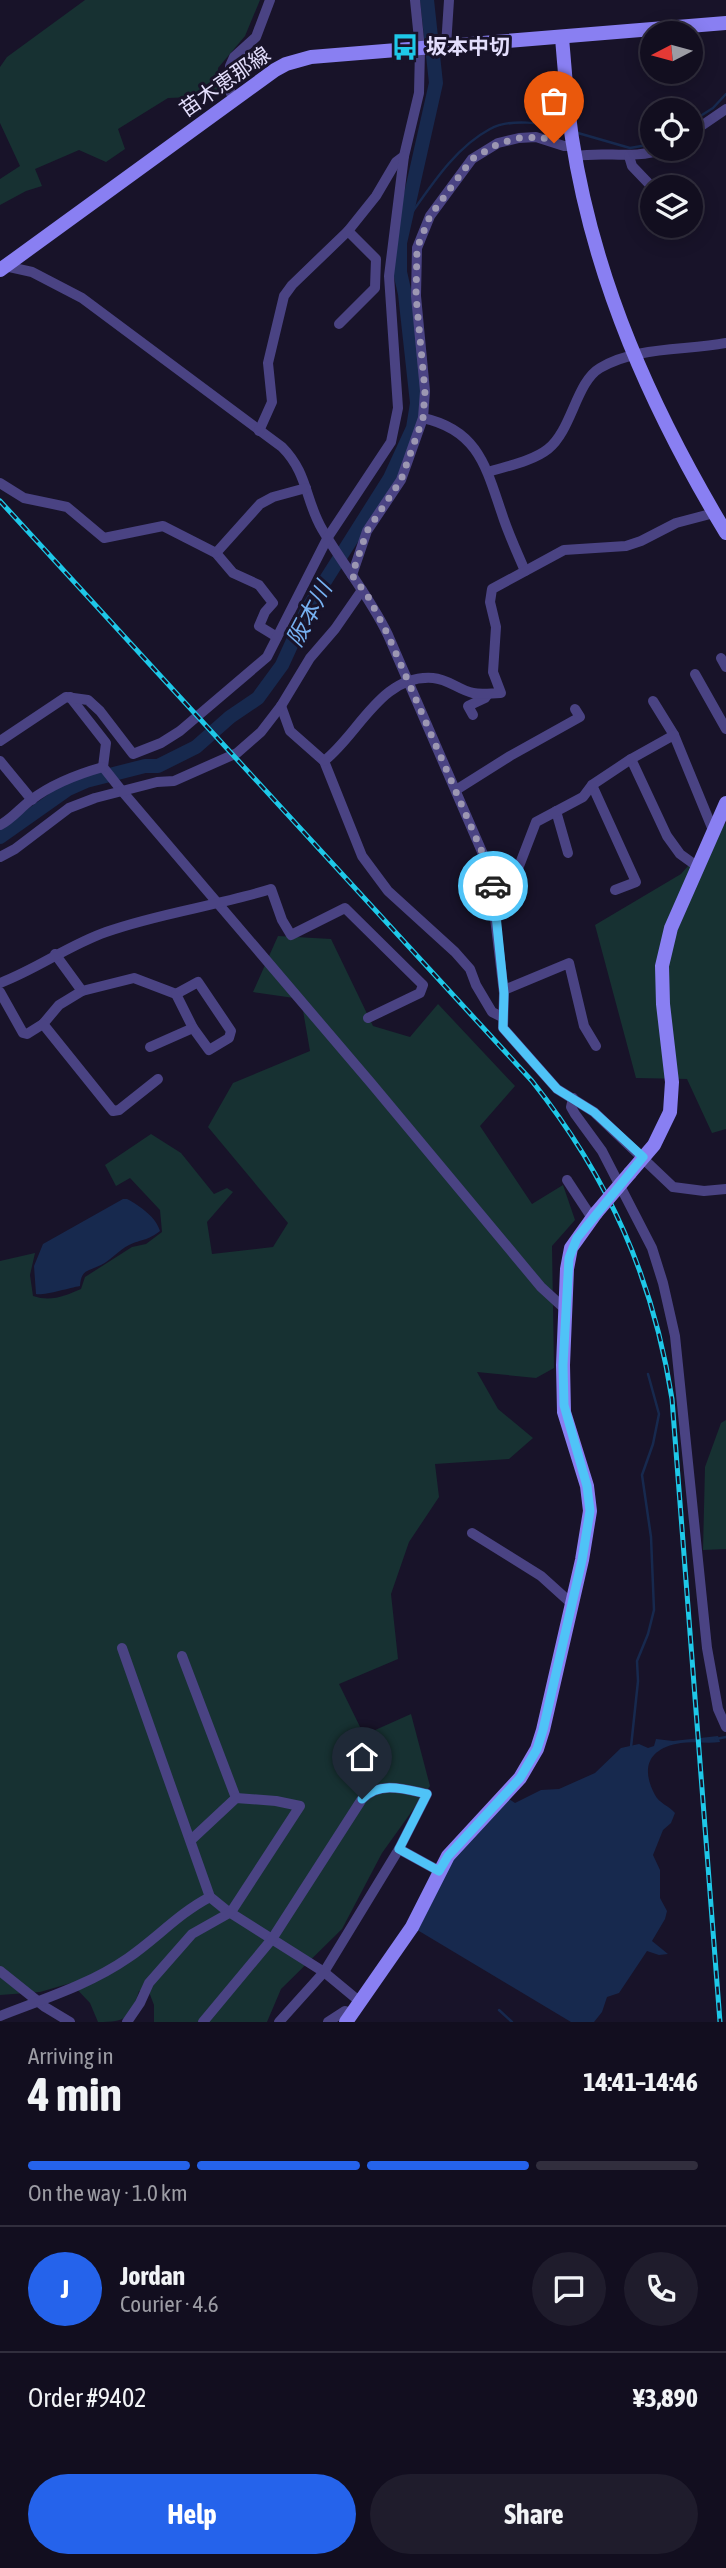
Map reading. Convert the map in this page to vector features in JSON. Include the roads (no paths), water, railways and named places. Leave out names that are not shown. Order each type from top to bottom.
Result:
[{"type":"street","points":[[234,100],[229,89],[230,66],[234,57],[256,37],[270,0]]},
{"type":"street","points":[[0,741],[66,697],[88,700],[100,711],[133,754],[142,752],[180,731],[267,657],[330,540],[391,442],[397,419],[398,397],[389,276],[404,156],[419,93],[423,49],[415,0]]},
{"type":"street","points":[[445,46],[450,0]]},
{"type":"street","name":"苗木恵那線","points":[[2,268],[275,70],[297,60],[726,23]]},
{"type":"street","points":[[562,38],[574,148],[602,266],[634,355],[669,432],[719,515],[726,533]]},
{"type":"street","points":[[703,125],[726,109]]},
{"type":"street","points":[[349,571],[367,531],[401,480],[423,418],[425,391],[416,284],[417,248],[430,216],[472,159],[498,144],[536,137],[597,153],[640,155]]},
{"type":"street","points":[[260,431],[272,402],[268,362],[284,296],[348,231],[376,196],[396,162],[404,156]]},
{"type":"street","points":[[629,156],[632,166],[641,175]]},
{"type":"street","points":[[339,324],[375,288],[376,259],[348,231]]},
{"type":"street","points":[[2,268],[32,272],[82,298],[282,447],[296,462],[321,528],[381,620],[489,868],[504,990],[503,1028],[557,1089],[594,1112],[673,1187],[704,1191],[726,1189]]},
{"type":"street","points":[[488,472],[548,449],[561,435],[592,374],[601,367],[634,355],[726,343]]},
{"type":"street","points":[[423,418],[444,423],[467,440],[488,472],[502,517],[525,571]]},
{"type":"street","points":[[0,483],[24,498],[67,507],[104,538],[163,526],[216,553],[233,573],[258,585],[273,603],[265,612],[259,626],[277,637]]},
{"type":"street","points":[[216,553],[260,504],[273,497],[306,488]]},
{"type":"street","points":[[324,761],[356,729],[378,701],[407,680],[442,679],[470,693],[500,693],[493,673],[496,627],[490,602],[492,589],[564,550],[626,546],[676,523],[719,515]]},
{"type":"street","points":[[0,857],[15,849],[69,808],[95,797],[157,782],[174,781],[237,752],[261,732],[281,706],[310,658],[335,629],[362,590]]},
{"type":"street","points":[[695,674],[726,729]]},
{"type":"street","points":[[472,715],[468,706],[485,698],[488,693]]},
{"type":"street","points":[[70,697],[106,743],[103,767],[122,791],[541,1287],[565,1308]]},
{"type":"street","points":[[653,701],[674,735],[713,830]]},
{"type":"street","points":[[281,706],[290,731],[324,761],[362,856],[388,891],[470,969],[492,1012],[502,1017]]},
{"type":"street","points":[[456,790],[580,717],[575,709]]},
{"type":"street","points":[[496,918],[513,902],[517,889],[516,874],[527,848],[531,829],[536,822],[583,797],[592,785],[674,735]]},
{"type":"street","points":[[631,759],[667,836],[680,854],[698,867]]},
{"type":"street","points":[[0,761],[32,800]]},
{"type":"street","points":[[0,825],[32,800],[67,779],[103,767]]},
{"type":"street","points":[[592,785],[636,882],[615,890]]},
{"type":"street","points":[[352,2012],[412,1927],[448,1856],[520,1778],[537,1749],[543,1730],[590,1511],[587,1486],[564,1412],[565,1308],[571,1248],[662,1133],[670,1112],[672,1082],[662,996],[662,966],[671,929],[726,803]]},
{"type":"street","points":[[556,811],[568,853]]},
{"type":"street","points":[[0,983],[26,972],[55,954],[124,926],[271,889],[282,920],[291,935],[345,908],[423,985],[420,993],[368,1018]]},
{"type":"street","points":[[55,954],[82,991]]},
{"type":"street","points":[[504,990],[569,963],[584,1026],[596,1046]]},
{"type":"street","points":[[0,992],[23,1032],[27,1034],[43,1024],[59,1004],[82,991],[134,978],[176,994],[193,1028],[209,1050],[229,1038],[231,1031],[198,982],[176,994]]},
{"type":"street","points":[[43,1024],[113,1111],[119,1110],[158,1079]]},
{"type":"street","points":[[150,1047],[193,1028]]},
{"type":"street","points":[[573,1098],[571,1107],[602,1151],[636,1216],[652,1248],[663,1283],[675,1335],[707,1648],[718,1709],[725,1726]]},
{"type":"street","points":[[567,1180],[594,1216]]},
{"type":"street","points":[[472,1533],[541,1576],[572,1604]]},
{"type":"street","points":[[122,1648],[210,1897],[324,1972],[352,2012]]},
{"type":"street","points":[[182,1656],[236,1798]]},
{"type":"street","points":[[203,2022],[272,1939],[362,1799],[372,1789],[398,1787],[427,1794],[399,1849],[324,1972],[279,2022]]},
{"type":"street","points":[[127,2022],[149,1983],[192,1934],[231,1912],[300,1806],[236,1798],[191,1840]]},
{"type":"street","points":[[399,1849],[439,1871]]},
{"type":"street","points":[[0,2016],[84,1983],[131,1957],[187,1910],[210,1897]]},
{"type":"street","points":[[0,1972],[70,2022]]},
{"type":"street","points":[[328,2022],[345,2011],[352,2012]]},
{"type":"water","points":[[123,1199],[147,1212],[160,1231],[129,1245],[105,1263],[86,1271],[80,1286],[36,1294],[34,1266],[43,1244]]},
{"type":"water","points":[[718,1736],[720,1742],[686,1742],[661,1749],[650,1760],[650,1785],[659,1800],[675,1813],[671,1823],[663,1830],[653,1855],[660,1870],[660,1898],[667,1911],[652,1941],[668,1954],[659,1955],[647,1951],[619,1993],[607,1997],[602,2012],[594,2022],[571,2022],[414,1928],[449,1862],[509,1799],[515,1803],[541,1790],[559,1789],[595,1773],[621,1748],[639,1744],[648,1748],[654,1746],[656,1739],[673,1741]]},
{"type":"waterway","name":"阪本川","points":[[0,837],[68,789],[86,781],[145,766],[158,766],[196,747],[230,717],[258,698],[282,665],[308,608],[390,478],[413,428],[417,403],[405,294],[400,272],[400,243],[436,83],[427,0]]},
{"type":"waterway","points":[[703,114],[726,94]]},
{"type":"waterway","points":[[406,221],[454,158],[490,129],[517,123],[537,123],[565,129]]},
{"type":"waterway","points":[[578,133],[630,148],[640,146]]},
{"type":"waterway","points":[[631,1747],[638,1681],[637,1661],[654,1610],[651,1537],[642,1475],[653,1444],[659,1414],[648,1374]]},
{"type":"waterway","points":[[716,1739],[726,1737]]},
{"type":"waterway","points":[[499,2010],[512,2022]]},
{"type":"railway","points":[[0,501],[532,1081],[584,1155],[624,1231],[653,1312],[672,1399],[720,2022]]},
{"type":"place","name":"坂本中切","points":[[405,47]]}]
